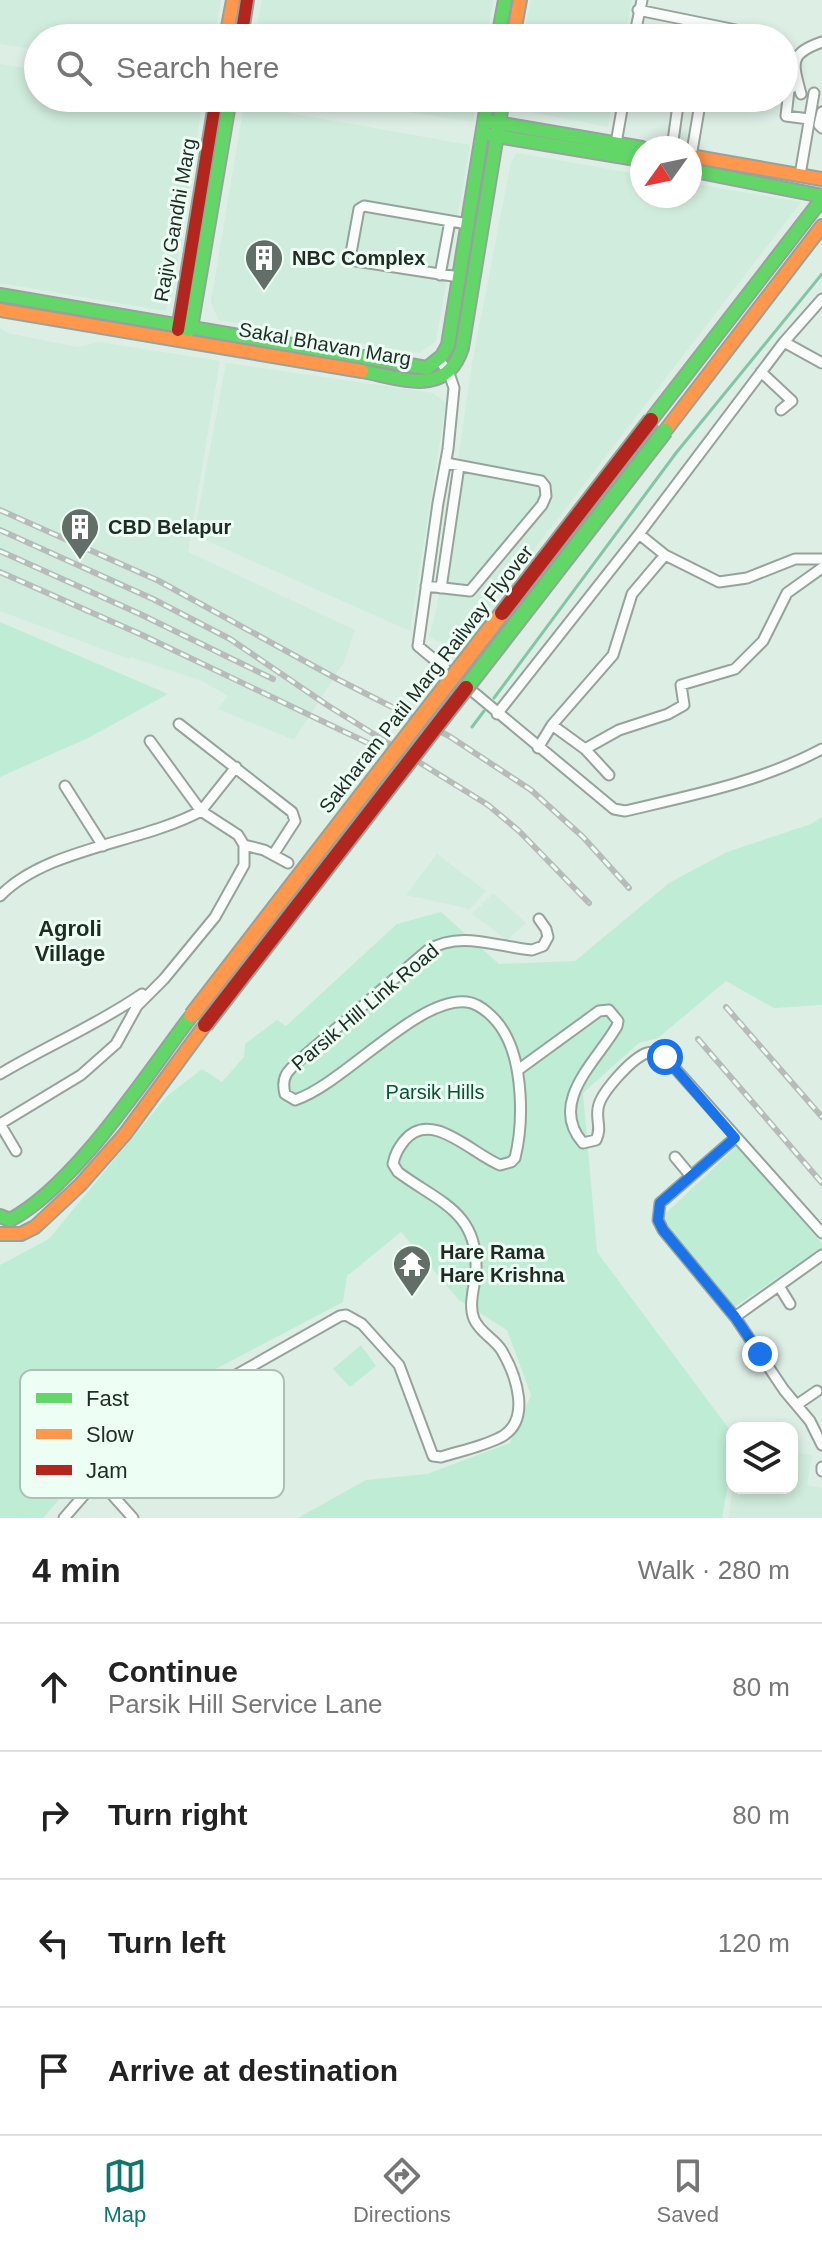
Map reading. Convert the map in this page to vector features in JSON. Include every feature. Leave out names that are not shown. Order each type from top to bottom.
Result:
[{"type":"main road","points":[[229,24],[233,0]]},
{"type":"main road","points":[[243,24],[247,0]]},
{"type":"main road","points":[[501,24],[505,0]]},
{"type":"main road","points":[[516,24],[520,0]]},
{"type":"main road","name":"Rajiv Gandhi Marg","points":[[210,175],[215,112]]},
{"type":"main road","name":"Rajiv Gandhi Marg","points":[[183,331],[210,175],[226,112]]},
{"type":"main road","points":[[449,373],[462,348],[491,128],[489,112]]},
{"type":"main road","points":[[491,128],[497,112]]},
{"type":"main road","points":[[491,128],[615,150],[630,156]]},
{"type":"main road","name":"Sakal Bhavan Marg","points":[[0,310],[183,331],[427,368],[439,360],[448,345],[468,224],[491,128]]},
{"type":"main road","points":[[615,150],[630,149]]},
{"type":"main road","points":[[702,160],[822,179]]},
{"type":"main road","points":[[702,162],[822,197]]},
{"type":"main road","name":"Sakharam Patil Marg Railway Flyover","points":[[0,1216],[10,1220],[23,1215],[68,1173],[94,1142],[822,197]]},
{"type":"main road","name":"Sakharam Patil Marg Railway Flyover","points":[[1,1236],[21,1234],[35,1227],[80,1185],[125,1134],[205,1025],[822,226]]},
{"type":"main road","name":"Sakal Bhavan Marg","points":[[0,295],[425,382],[434,382],[449,373]]},
{"type":"street","points":[[640,5],[713,24]]},
{"type":"street","points":[[798,56],[803,50],[822,42]]},
{"type":"street","points":[[798,82],[801,94]]},
{"type":"street","points":[[798,94],[818,91],[810,114],[800,175]]},
{"type":"street","points":[[786,112],[786,116],[822,110],[819,125],[822,128]]},
{"type":"street","points":[[615,150],[622,112]]},
{"type":"street","points":[[674,136],[677,112]]},
{"type":"street","points":[[693,136],[697,112]]},
{"type":"street","points":[[459,277],[356,261],[351,257],[354,238],[359,209],[364,206],[468,224]]},
{"type":"street","points":[[440,275],[450,221]]},
{"type":"street","points":[[497,714],[639,534],[784,342],[822,299]]},
{"type":"street","points":[[784,342],[822,363]]},
{"type":"street","points":[[439,360],[449,373],[454,388],[446,463],[418,646],[614,809],[625,811],[742,783],[792,765],[822,749]]},
{"type":"street","points":[[761,372],[792,401],[781,410]]},
{"type":"street","points":[[426,586],[467,591],[472,588],[542,505],[546,496],[541,481],[446,463]]},
{"type":"street","points":[[441,588],[459,466]]},
{"type":"street","points":[[639,534],[665,555],[719,582],[747,578],[795,559],[822,559]]},
{"type":"street","points":[[538,748],[552,725],[613,655],[632,594],[665,555]]},
{"type":"street","points":[[585,749],[619,730],[668,714],[684,705],[681,685],[735,669],[763,641],[787,593],[822,568]]},
{"type":"street","points":[[179,724],[295,817],[273,855]]},
{"type":"street","points":[[552,725],[585,749],[609,775]]},
{"type":"street","points":[[16,1151],[0,1124],[81,1075],[116,1044],[137,1006],[164,979],[215,917],[244,865],[244,845],[238,835],[201,811],[150,741]]},
{"type":"street","points":[[0,896],[10,886],[39,869],[178,824],[201,811],[236,767]]},
{"type":"street","points":[[65,786],[103,846]]},
{"type":"street","points":[[244,845],[288,863]]},
{"type":"street","name":"Parsik Hill Link Road","points":[[243,1370],[317,1327],[346,1315],[362,1324],[399,1365],[433,1456],[441,1457],[501,1438],[510,1431],[520,1406],[519,1394],[502,1350],[474,1319],[471,1306],[476,1251],[469,1228],[461,1216],[398,1172],[393,1164],[395,1153],[410,1134],[426,1129],[444,1133],[495,1164],[511,1162],[517,1151],[518,1070],[501,1026],[480,1007],[468,1002],[434,1009],[402,1028],[306,1097],[295,1100],[285,1094],[282,1084],[285,1074],[303,1057],[428,950],[454,939],[532,950],[543,946],[548,937],[539,919]]},
{"type":"street","points":[[0,1074],[111,1015],[164,979]]},
{"type":"street","points":[[518,1070],[599,1011],[614,1012],[617,1026],[572,1093],[571,1116],[574,1129],[583,1143],[596,1140],[599,1134],[597,1111],[605,1091],[641,1056],[649,1052],[657,1053],[669,1062],[822,1233]]},
{"type":"street","points":[[735,1138],[660,1203],[658,1220],[735,1317],[784,1390],[798,1404],[822,1443]]},
{"type":"street","points":[[675,1157],[690,1175]]},
{"type":"street","points":[[735,1317],[822,1255]]},
{"type":"street","points":[[779,1286],[790,1304]]},
{"type":"street","points":[[798,1404],[817,1391]]},
{"type":"street","points":[[64,1518],[81,1498]]},
{"type":"street","points":[[115,1498],[133,1518]]},
{"type":"shaded area","points":[[0,0],[221,0],[217,24],[24,24],[24,48],[0,44]]},
{"type":"shaded area","points":[[262,0],[493,0],[489,24],[258,24]]},
{"type":"shaded area","points":[[531,0],[632,0],[628,24],[526,24]]},
{"type":"shaded area","points":[[0,64],[24,68],[24,112],[201,112],[172,295],[165,311],[0,283]]},
{"type":"shaded area","points":[[243,112],[284,112],[470,145],[436,341],[420,353],[218,320],[211,301]]},
{"type":"shaded area","points":[[407,112],[475,112],[473,122]]},
{"type":"shaded area","points":[[530,112],[611,112],[608,127]]},
{"type":"shaded area","points":[[517,153],[630,173],[630,208],[702,208],[702,185],[801,202],[457,650],[429,637],[437,607],[472,364],[511,162]]},
{"type":"shaded area","points":[[0,328],[7,333],[78,347],[99,342],[220,361],[188,552],[355,630],[344,662],[294,740],[218,709],[228,696],[202,681],[129,659],[0,611]]},
{"type":"shaded area","points":[[226,363],[433,393],[446,403],[410,631],[194,535]]},
{"type":"shaded area","points":[[437,854],[486,891],[470,909],[406,895]]},
{"type":"shaded area","points":[[493,893],[526,923],[507,940],[472,914]]},
{"type":"shaded area","points":[[798,1453],[812,1455],[807,1485],[822,1488],[822,1518],[728,1518],[732,1494],[798,1494]]},
{"type":"green space","points":[[0,622],[168,694],[88,738],[0,777]]},
{"type":"green space","name":"Parsik Hills","points":[[822,817],[822,1005],[774,1008],[726,981],[658,1038],[639,1043],[583,1093],[597,1252],[726,1425],[726,1494],[722,1518],[298,1518],[366,1480],[427,1474],[510,1443],[531,1395],[507,1330],[459,1300],[401,1232],[347,1276],[343,1302],[214,1370],[20,1370],[20,1498],[60,1498],[43,1518],[0,1518],[0,1265],[49,1239],[166,1097],[202,1069],[222,1082],[244,1057],[245,1044],[277,1020],[286,1026],[397,924],[441,912],[499,964],[575,961],[669,883],[727,852],[811,824]]},
{"type":"green space","points":[[738,1145],[822,1244],[822,1248],[734,1307],[669,1230],[663,1216]]},
{"type":"green space","points":[[361,1345],[376,1366],[350,1387],[333,1369]]},
{"type":"waterway","points":[[494,698],[676,453],[822,274]]},
{"type":"waterway","points":[[472,727],[484,711]]},
{"type":"railway","points":[[0,510],[159,581],[339,680],[449,736],[531,790],[583,837],[629,888]]},
{"type":"railway","points":[[0,530],[153,599],[230,639],[327,705],[488,805],[519,831],[589,903]]},
{"type":"railway","points":[[0,551],[273,679]]},
{"type":"railway","points":[[0,572],[140,634],[370,744]]},
{"type":"railway","points":[[726,1007],[822,1117]]},
{"type":"railway","points":[[698,1039],[822,1183]]},
{"type":"traffic: fast","points":[[501,24],[505,0]]},
{"type":"traffic: fast","points":[[186,334],[191,328],[228,112]]},
{"type":"traffic: fast","points":[[0,295],[427,368],[442,356],[448,345],[486,112]]},
{"type":"traffic: fast","points":[[362,371],[421,381],[445,374],[455,364],[462,348],[501,112]]},
{"type":"traffic: fast","points":[[492,122],[630,146]]},
{"type":"traffic: fast","points":[[491,135],[630,158]]},
{"type":"traffic: fast","points":[[702,172],[822,196]]},
{"type":"traffic: fast","points":[[651,420],[822,199]]},
{"type":"traffic: fast","points":[[466,688],[665,431]]},
{"type":"traffic: fast","points":[[0,1216],[10,1220],[35,1204],[84,1156],[192,1015]]},
{"type":"traffic: slow","points":[[229,24],[233,0]]},
{"type":"traffic: slow","points":[[516,24],[520,0]]},
{"type":"traffic: slow","points":[[702,158],[822,179]]},
{"type":"traffic: slow","points":[[665,431],[822,226]]},
{"type":"traffic: slow","points":[[0,310],[362,371]]},
{"type":"traffic: slow","points":[[192,1015],[502,613]]},
{"type":"traffic: slow","points":[[0,1234],[21,1234],[35,1227],[80,1185],[125,1134],[205,1025]]},
{"type":"traffic: jam","points":[[243,24],[247,0]]},
{"type":"traffic: jam","points":[[178,330],[214,112]]},
{"type":"traffic: jam","points":[[502,613],[651,420]]},
{"type":"traffic: jam","points":[[205,1025],[466,688]]},
{"type":"place","name":"NBC Complex","points":[[264,292]]},
{"type":"place","name":"CBD Belapur","points":[[80,561]]},
{"type":"place","name":"Hare Rama Hare Krishna","points":[[412,1298]]},
{"type":"district","name":"Agroli Village","points":[[70,940]]},
{"type":"route","points":[[665,1057],[735,1138],[660,1203],[658,1220],[735,1317],[760,1354]]}]
